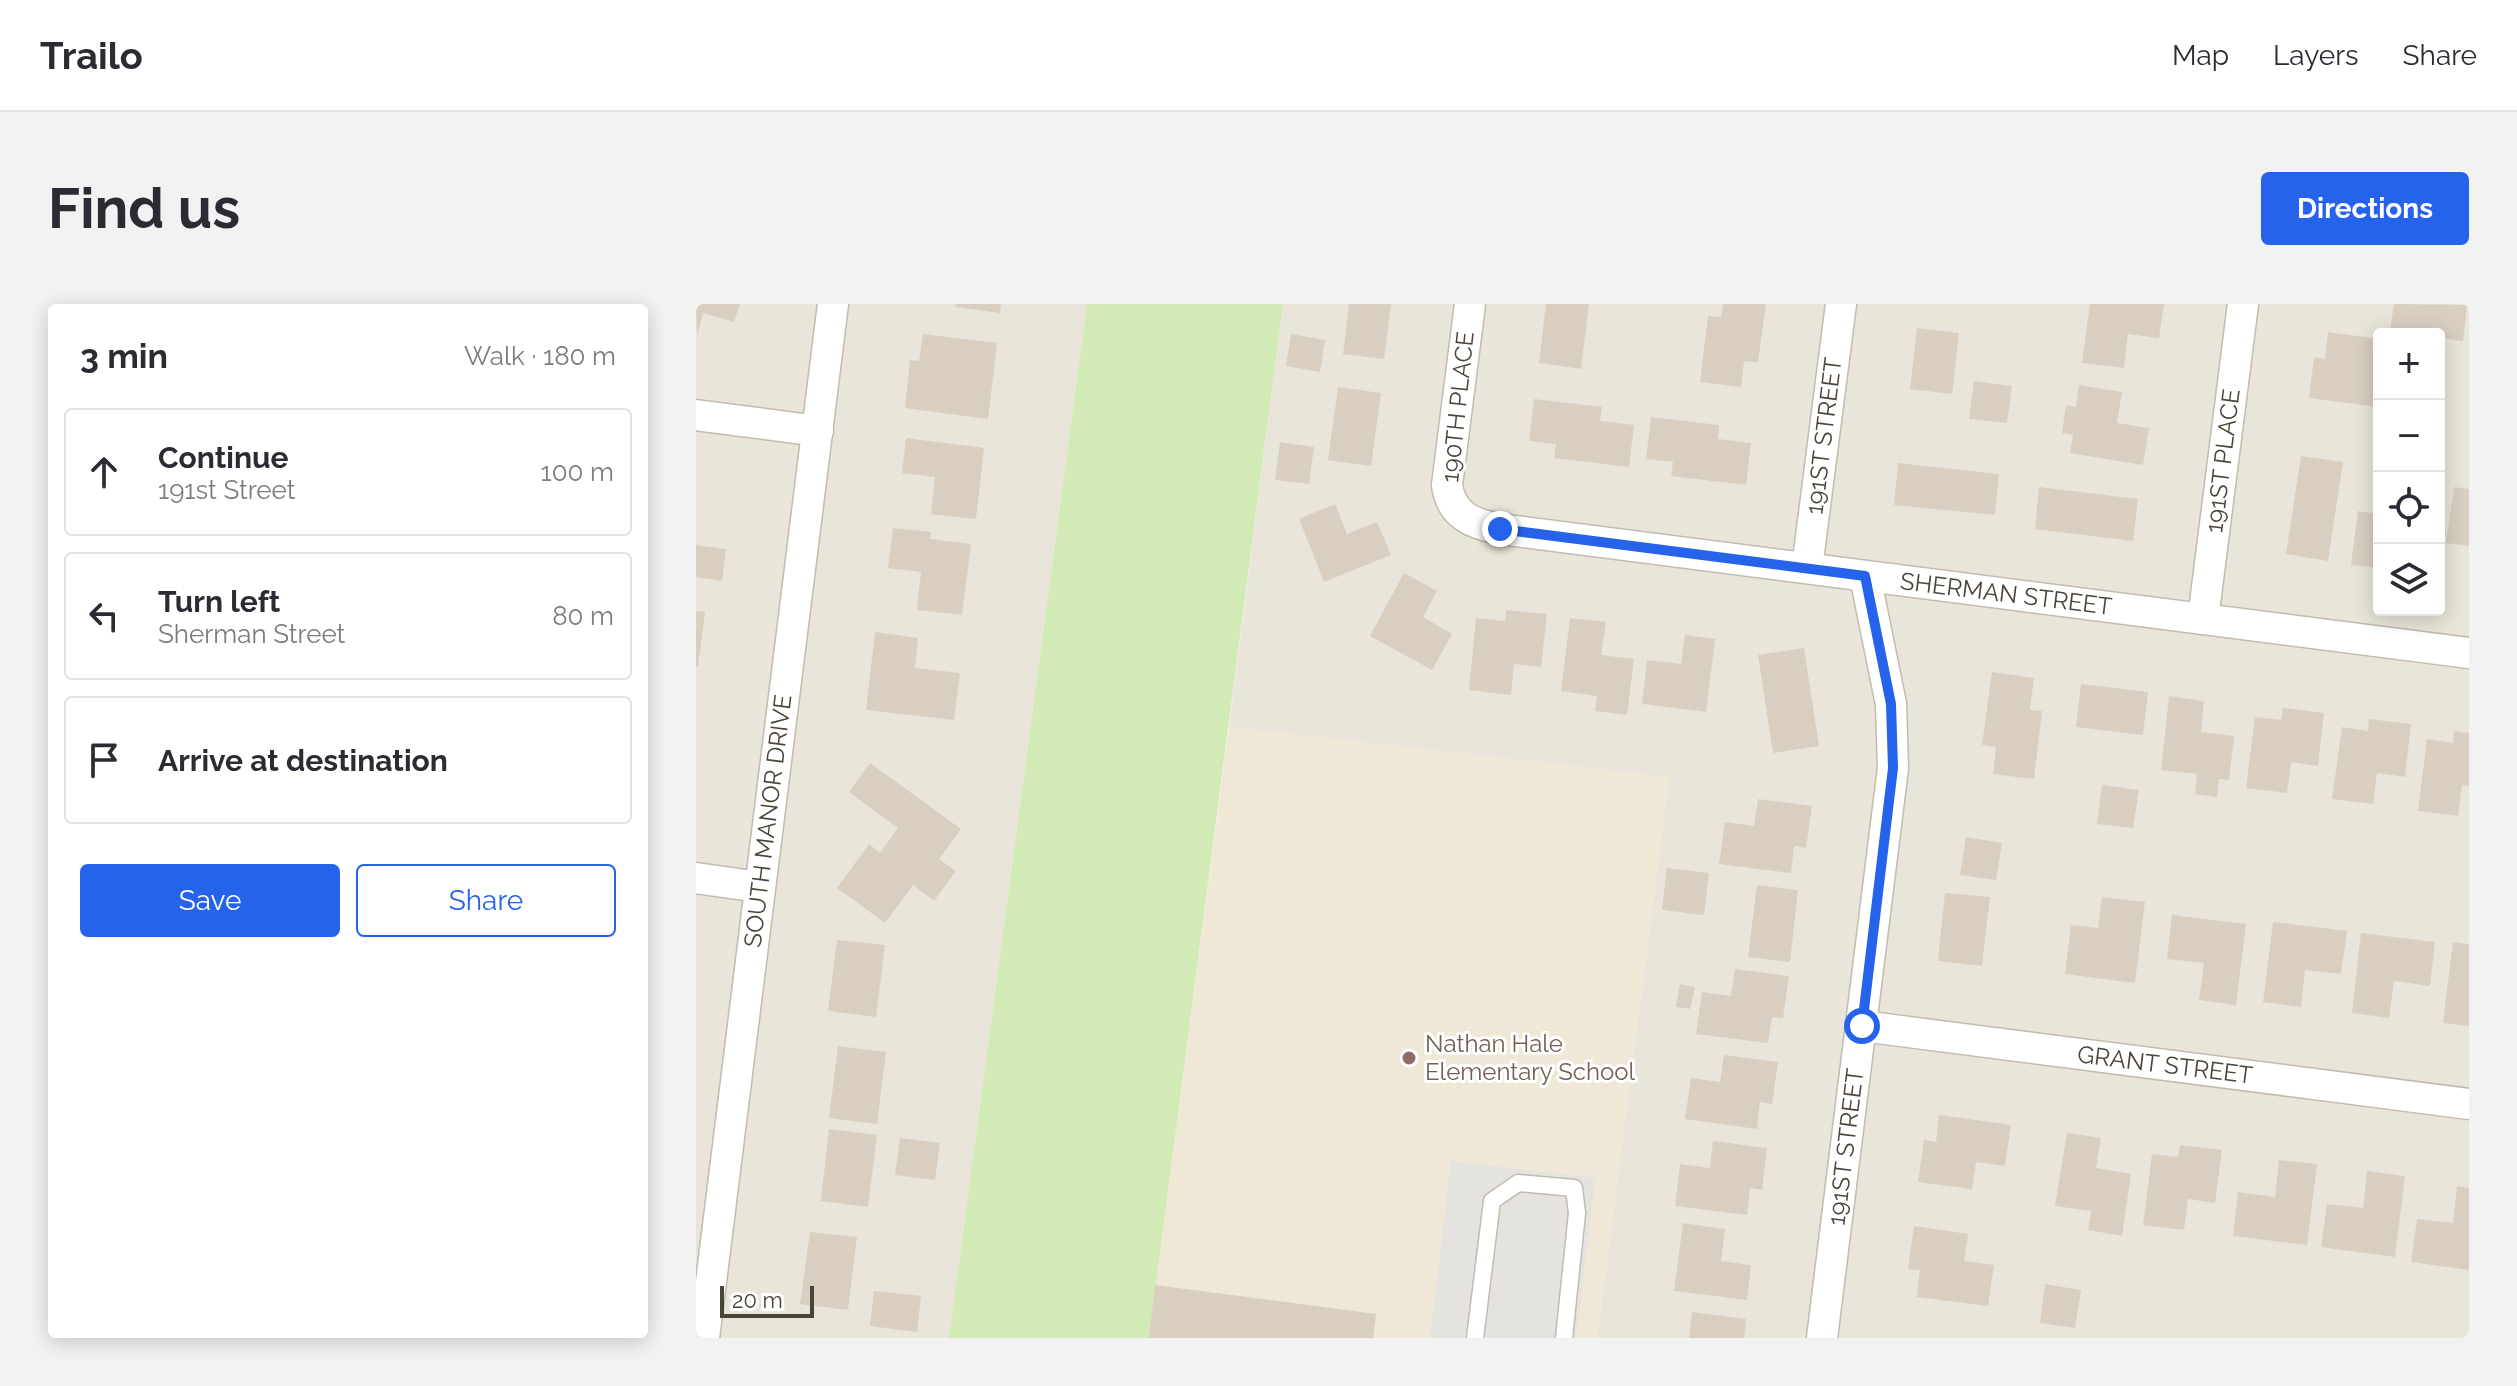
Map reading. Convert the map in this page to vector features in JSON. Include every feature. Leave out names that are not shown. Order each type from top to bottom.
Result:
[{"type":"street","name":"SOUTH MANOR DRIVE","points":[[704,1338],[833,304]]},
{"type":"street","name":"190TH PLACE","points":[[1454,508],[1447,485],[1470,304]]},
{"type":"street","name":"191ST STREET","points":[[1807,568],[1841,304]]},
{"type":"street","name":"191ST PLACE","points":[[2203,619],[2243,304]]},
{"type":"street","points":[[696,415],[818,431]]},
{"type":"street","name":"SHERMAN STREET","points":[[1454,508],[1471,522],[1500,529],[2469,653]]},
{"type":"street","name":"191ST STREET","points":[[1822,1338],[1893,768],[1891,704],[1865,576]]},
{"type":"street","points":[[696,878],[759,887]]},
{"type":"street","name":"GRANT STREET","points":[[1862,1026],[2469,1104]]},
{"type":"lane","points":[[1475,1338],[1492,1201],[1518,1183],[1574,1188],[1577,1213],[1564,1338]]},
{"type":"shaded area","points":[[696,304],[1087,304],[949,1338],[696,1338]]},
{"type":"shaded area","points":[[1283,304],[2469,304],[2469,1338],[1597,1338],[1669,777],[1229,727]]},
{"type":"shaded area","name":"Nathan Hale Elementary School","points":[[1229,727],[1669,777],[1597,1338],[1149,1338]]},
{"type":"shaded area","points":[[1451,1161],[1596,1178],[1576,1338],[1430,1338]]},
{"type":"green space","points":[[1087,304],[1283,304],[1149,1338],[949,1338]]},
{"type":"building","points":[[696,304],[740,304],[734,322],[703,313],[697,336]]},
{"type":"building","points":[[956,304],[1001,304],[1000,313],[955,307]]},
{"type":"building","points":[[1349,304],[1391,304],[1384,359],[1343,354]]},
{"type":"building","points":[[1546,304],[1589,304],[1581,369],[1539,363]]},
{"type":"building","points":[[1723,304],[1766,304],[1758,362],[1744,361],[1741,387],[1700,382],[1708,316],[1721,317]]},
{"type":"building","points":[[2090,304],[2164,304],[2159,338],[2128,334],[2124,368],[2082,363]]},
{"type":"building","points":[[2394,304],[2467,305],[2463,341],[2445,339],[2445,328],[2391,328]]},
{"type":"building","points":[[1917,328],[1959,333],[1952,394],[1910,389]]},
{"type":"building","points":[[2328,332],[2373,338],[2373,406],[2309,398],[2314,357],[2325,359]]},
{"type":"building","points":[[923,334],[997,343],[988,419],[905,408],[910,360],[919,361]]},
{"type":"building","points":[[1291,334],[1325,340],[1320,372],[1286,366]]},
{"type":"building","points":[[1974,381],[2012,386],[2007,423],[1969,419]]},
{"type":"building","points":[[2079,385],[2122,392],[2117,423],[2149,428],[2143,465],[2070,453],[2073,435],[2062,433],[2066,405],[2076,407]]},
{"type":"building","points":[[1338,387],[1381,393],[1371,466],[1328,460]]},
{"type":"building","points":[[1534,399],[1602,407],[1600,421],[1634,425],[1629,467],[1554,458],[1556,444],[1529,441]]},
{"type":"building","points":[[1651,417],[1719,425],[1718,439],[1751,443],[1746,485],[1671,476],[1673,462],[1646,459]]},
{"type":"building","points":[[906,438],[984,448],[976,519],[931,514],[935,477],[902,473]]},
{"type":"building","points":[[1280,442],[1314,447],[1309,484],[1275,480]]},
{"type":"building","points":[[2301,456],[2343,462],[2328,561],[2286,554]]},
{"type":"building","points":[[1898,463],[1999,474],[1995,515],[1894,505]]},
{"type":"building","points":[[2039,487],[2138,499],[2133,541],[2035,529]]},
{"type":"building","points":[[2454,487],[2469,489],[2469,546],[2446,543]]},
{"type":"building","points":[[1335,504],[1347,534],[1377,522],[1391,555],[1324,582],[1299,519]]},
{"type":"building","points":[[2358,511],[2373,513],[2373,567],[2351,565]]},
{"type":"building","points":[[893,528],[931,532],[930,539],[971,544],[962,615],[917,610],[921,572],[888,568]]},
{"type":"building","points":[[696,545],[726,549],[722,581],[696,577]]},
{"type":"building","points":[[1404,573],[1437,591],[1423,617],[1452,634],[1432,670],[1370,636]]},
{"type":"building","points":[[1506,610],[1547,614],[1541,667],[1514,664],[1511,695],[1469,690],[1476,618],[1505,621]]},
{"type":"building","points":[[696,611],[705,612],[698,667],[696,667]]},
{"type":"building","points":[[1570,618],[1606,622],[1601,655],[1634,659],[1627,715],[1595,711],[1597,696],[1561,691]]},
{"type":"building","points":[[875,632],[918,638],[915,668],[960,673],[954,720],[866,710]]},
{"type":"building","points":[[1685,635],[1715,639],[1706,712],[1642,704],[1647,660],[1681,664]]},
{"type":"building","points":[[1804,648],[1819,746],[1773,753],[1758,655]]},
{"type":"building","points":[[1992,672],[2034,678],[2030,710],[2042,711],[2034,779],[1993,774],[1996,747],[1982,745]]},
{"type":"building","points":[[2081,684],[2148,692],[2143,735],[2076,727]]},
{"type":"building","points":[[2169,696],[2204,701],[2201,732],[2234,736],[2229,780],[2219,779],[2217,797],[2195,794],[2197,774],[2161,770]]},
{"type":"building","points":[[2283,708],[2324,713],[2318,766],[2291,762],[2287,793],[2246,788],[2255,717],[2281,720]]},
{"type":"building","points":[[2369,719],[2411,724],[2405,777],[2377,773],[2373,804],[2332,799],[2342,727],[2368,731]]},
{"type":"building","points":[[2454,731],[2469,733],[2469,786],[2462,785],[2458,816],[2418,811],[2427,739],[2453,743]]},
{"type":"building","points":[[870,763],[961,829],[939,859],[956,871],[934,901],[913,885],[885,923],[837,888],[869,844],[880,853],[898,828],[849,792]]},
{"type":"building","points":[[2102,785],[2139,790],[2133,828],[2097,824]]},
{"type":"building","points":[[1758,799],[1812,806],[1806,848],[1794,846],[1791,873],[1719,864],[1725,822],[1754,826]]},
{"type":"building","points":[[1966,837],[2002,843],[1996,880],[1960,875]]},
{"type":"building","points":[[1667,868],[1709,873],[1704,915],[1662,910]]},
{"type":"building","points":[[1757,885],[1798,890],[1790,962],[1748,957]]},
{"type":"building","points":[[1945,893],[1990,897],[1982,966],[1938,961]]},
{"type":"building","points":[[2102,897],[2145,902],[2135,983],[2065,974],[2071,925],[2098,928]]},
{"type":"building","points":[[2172,915],[2246,924],[2236,1005],[2199,1000],[2204,963],[2167,959]]},
{"type":"building","points":[[2273,922],[2347,931],[2341,974],[2305,970],[2301,1007],[2263,1002]]},
{"type":"building","points":[[2361,933],[2435,942],[2430,986],[2394,981],[2389,1018],[2352,1013]]},
{"type":"building","points":[[837,940],[885,945],[876,1017],[828,1011]]},
{"type":"building","points":[[2453,942],[2469,944],[2469,1026],[2443,1023]]},
{"type":"building","points":[[1735,969],[1789,976],[1783,1018],[1772,1017],[1768,1043],[1696,1034],[1702,992],[1731,996]]},
{"type":"building","points":[[1680,984],[1695,987],[1690,1009],[1676,1007]]},
{"type":"building","points":[[838,1046],[886,1052],[877,1124],[829,1118]]},
{"type":"building","points":[[1724,1055],[1778,1062],[1772,1104],[1760,1102],[1757,1129],[1685,1119],[1691,1078],[1720,1082]]},
{"type":"building","points":[[1939,1115],[2011,1125],[2005,1166],[1976,1162],[1972,1189],[1918,1182],[1924,1140],[1936,1142]]},
{"type":"building","points":[[829,1129],[877,1135],[868,1207],[821,1201]]},
{"type":"building","points":[[2067,1133],[2101,1138],[2096,1168],[2131,1174],[2122,1236],[2088,1230],[2091,1211],[2055,1206]]},
{"type":"building","points":[[900,1138],[940,1143],[935,1180],[895,1175]]},
{"type":"building","points":[[1713,1141],[1767,1148],[1762,1190],[1750,1188],[1747,1215],[1675,1206],[1680,1164],[1710,1168]]},
{"type":"building","points":[[2180,1145],[2222,1150],[2215,1203],[2188,1199],[2184,1230],[2143,1225],[2152,1154],[2178,1157]]},
{"type":"building","points":[[2279,1160],[2317,1164],[2307,1245],[2233,1236],[2238,1192],[2275,1197]]},
{"type":"building","points":[[2367,1171],[2405,1176],[2395,1257],[2321,1247],[2327,1204],[2363,1208]]},
{"type":"building","points":[[2457,1186],[2469,1188],[2469,1270],[2411,1262],[2417,1219],[2453,1223]]},
{"type":"building","points":[[1683,1223],[1725,1229],[1721,1261],[1751,1265],[1747,1300],[1674,1291]]},
{"type":"building","points":[[1914,1226],[1968,1234],[1964,1261],[1994,1265],[1988,1306],[1917,1297],[1920,1270],[1908,1269]]},
{"type":"building","points":[[810,1232],[857,1237],[848,1310],[800,1304]]},
{"type":"building","points":[[2045,1284],[2081,1290],[2075,1328],[2040,1323]]},
{"type":"building","points":[[1155,1285],[1376,1314],[1373,1338],[1149,1338]]},
{"type":"building","points":[[874,1291],[921,1296],[917,1332],[870,1326]]},
{"type":"building","points":[[1692,1312],[1746,1319],[1744,1338],[1689,1338]]},
{"type":"place","name":"Nathan Hale Elementary School","points":[[1409,1058]]},
{"type":"route","points":[[1500,529],[1865,576],[1891,704],[1893,768],[1862,1026]]}]
